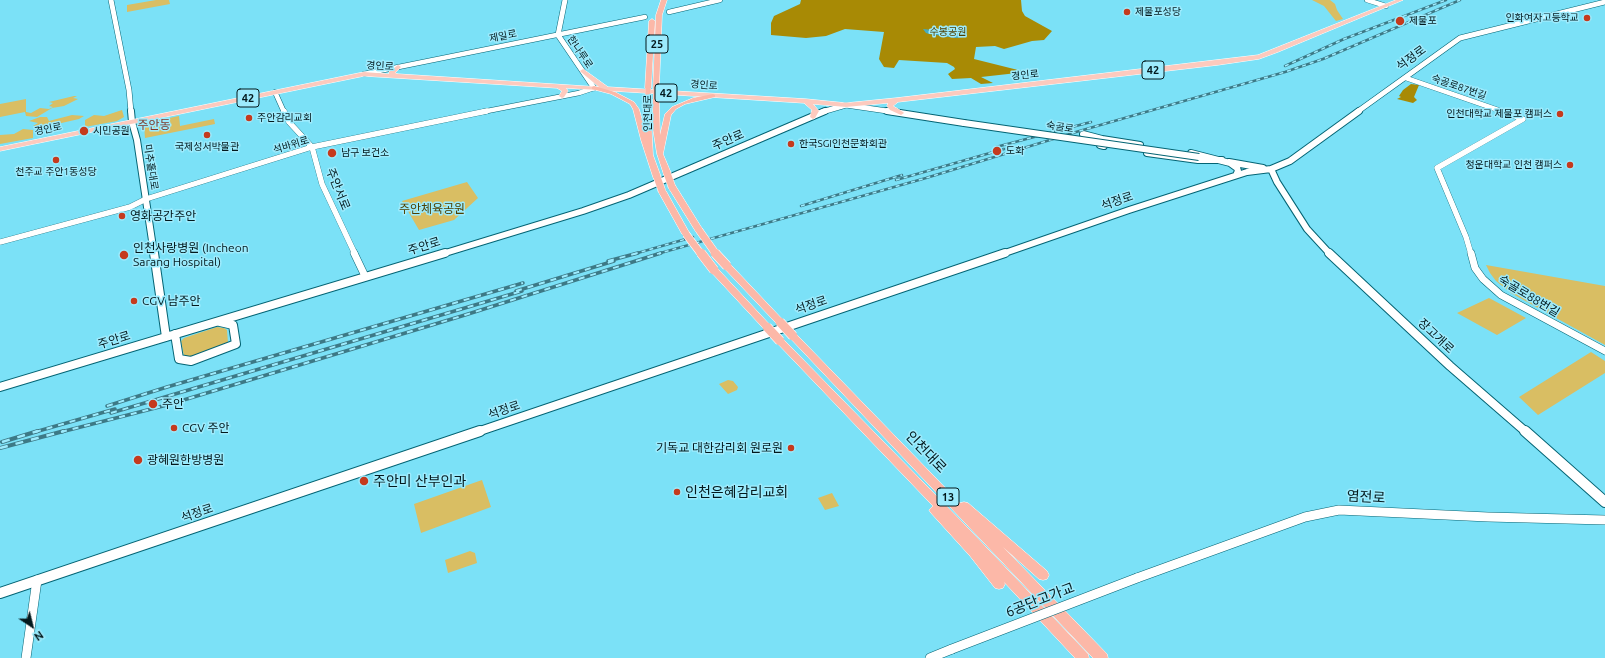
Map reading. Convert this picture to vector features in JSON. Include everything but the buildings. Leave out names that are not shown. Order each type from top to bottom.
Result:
[{"type":"highway","name":"인천대로","points":[[658,0],[653,16],[648,88],[648,129],[650,155],[662,191],[686,234],[714,270],[780,341],[904,469]]},
{"type":"highway","name":"인천대로","points":[[664,0],[659,15],[656,89],[656,130],[660,154],[672,187],[710,247],[793,336],[1102,658]]},
{"type":"highway","points":[[594,88],[613,93],[632,103],[636,109],[644,140],[650,155]]},
{"type":"highway","points":[[660,154],[668,114],[674,108],[683,103],[713,96]]},
{"type":"highway","points":[[917,464],[1043,575]]},
{"type":"highway","points":[[904,469],[929,503],[999,584]]},
{"type":"highway","name":"13","points":[[904,469],[1083,658]]},
{"type":"main road","name":"미추홀대로","points":[[111,0],[129,90],[132,122],[137,140],[166,337]]},
{"type":"main road","name":"한나루로","points":[[565,0],[558,35],[594,88]]},
{"type":"main road","name":"경인로","points":[[0,149],[364,74],[806,101],[846,105],[896,100],[1227,62],[1259,57],[1400,0]]},
{"type":"main road","name":"석정로","points":[[0,592],[666,369],[1005,252],[1236,175],[1271,169],[1290,161],[1453,43],[1466,36],[1605,2]]},
{"type":"main road","points":[[398,67],[391,73],[398,77]]},
{"type":"main road","points":[[583,71],[598,84],[618,90]]},
{"type":"main road","points":[[557,86],[563,88],[565,91],[562,96]]},
{"type":"main road","points":[[806,101],[896,100]]},
{"type":"main road","points":[[896,100],[890,106],[892,109],[901,114]]},
{"type":"main road","points":[[806,101],[816,111],[813,116]]},
{"type":"main road","name":"숙골로","points":[[846,105],[1222,160],[1271,169]]},
{"type":"main road","name":"주안로","points":[[0,387],[611,202],[813,116],[846,105]]},
{"type":"main road","points":[[1083,134],[1101,142]]},
{"type":"main road","points":[[1065,140],[1101,142],[1198,160],[1222,160],[1234,166],[1238,171],[1236,175]]},
{"type":"main road","name":"장고개로","points":[[1271,169],[1277,182],[1307,229],[1332,256],[1450,366],[1605,502]]},
{"type":"main road","points":[[175,334],[179,359],[187,362],[229,349],[234,346],[236,344],[233,325],[215,322]]},
{"type":"street","points":[[669,12],[720,0]]},
{"type":"street","points":[[1367,0],[1386,6]]},
{"type":"street","name":"제일로","points":[[364,74],[608,26],[645,17]]},
{"type":"street","name":"숙골로87번길","points":[[1406,78],[1523,119],[1439,167],[1438,172],[1448,194]]},
{"type":"street","name":"석바위로","points":[[0,242],[130,207],[146,199],[312,147],[368,134],[562,96],[594,88]]},
{"type":"street","name":"주안서로","points":[[275,92],[288,122],[312,147],[322,184],[365,276]]},
{"type":"street","name":"숙골로88번길","points":[[1448,194],[1466,237],[1475,268],[1491,287],[1509,299],[1605,351]]},
{"type":"street","name":"염전로","points":[[1137,578],[1305,517],[1340,510],[1488,517],[1605,520]]},
{"type":"street","name":"6공단고가교","points":[[930,658],[1137,578]]},
{"type":"street","points":[[26,658],[37,580]]},
{"type":"green space","points":[[156,0],[169,0],[170,4],[127,12],[127,5]]},
{"type":"green space","name":"수봉공원","points":[[801,0],[1021,0],[1022,11],[1025,16],[1052,31],[1044,40],[1032,41],[1004,49],[995,46],[976,47],[974,59],[1026,72],[981,77],[993,83],[981,84],[971,78],[952,79],[948,74],[955,69],[947,63],[899,60],[894,68],[884,67],[879,59],[884,32],[845,29],[826,36],[806,38],[771,35],[771,23],[774,16],[800,4]]},
{"type":"green space","points":[[1312,0],[1330,0],[1335,4],[1343,19],[1336,21],[1324,6]]},
{"type":"green space","points":[[1411,84],[1419,85],[1414,97],[1417,100],[1413,103],[1397,99],[1401,97],[1399,96],[1403,90]]},
{"type":"green space","points":[[77,96],[73,98],[78,99],[64,106],[52,108],[37,117],[26,116],[25,112],[0,117],[0,104],[26,99],[26,112],[31,113],[40,108],[49,109],[53,107],[49,106],[53,103],[49,102]]},
{"type":"green space","points":[[122,110],[124,117],[117,121],[85,127],[85,120],[94,115],[104,116]]},
{"type":"green space","points":[[72,115],[84,116],[79,119],[44,127],[33,126],[38,123],[29,121],[40,117],[47,117],[49,121]]},
{"type":"green space","points":[[179,116],[180,126],[214,119],[215,124],[145,138],[144,125],[150,122]]},
{"type":"green space","points":[[23,129],[33,130],[33,138],[0,144],[0,135],[14,134]]},
{"type":"green space","name":"주안체육공원","points":[[467,182],[478,198],[454,220],[419,230],[402,201]]},
{"type":"green space","points":[[1486,265],[1605,286],[1605,345],[1511,293],[1496,281]]},
{"type":"green space","points":[[1489,298],[1526,318],[1497,335],[1457,313]]},
{"type":"green space","points":[[217,327],[227,330],[228,343],[193,356],[184,356],[181,341],[184,338]]},
{"type":"green space","points":[[1591,352],[1605,361],[1605,373],[1538,415],[1519,397]]},
{"type":"green space","points":[[728,380],[733,381],[738,387],[737,390],[728,394],[719,384]]},
{"type":"green space","points":[[482,480],[491,507],[421,533],[414,504]]},
{"type":"green space","points":[[832,493],[839,506],[825,510],[818,498]]},
{"type":"green space","points":[[470,551],[475,553],[477,563],[448,573],[445,560]]},
{"type":"water","points":[[923,29],[952,32],[964,37],[956,38],[929,34]]},
{"type":"railway","points":[[1285,66],[1344,39],[1446,0]]},
{"type":"railway","points":[[657,254],[926,178],[1076,132],[1285,72],[1323,59],[1460,0]]},
{"type":"railway","points":[[996,147],[1091,122]]},
{"type":"railway","points":[[896,180],[1004,149]]},
{"type":"railway","points":[[801,206],[902,175]]},
{"type":"railway","points":[[634,254],[693,237]]},
{"type":"railway","points":[[608,261],[638,253]]},
{"type":"railway","points":[[61,432],[167,405],[465,315],[661,253]]},
{"type":"railway","points":[[516,291],[614,261]]},
{"type":"railway","points":[[107,406],[167,387],[523,283]]},
{"type":"railway","points":[[111,413],[522,291]]},
{"type":"railway","points":[[35,432],[115,409]]},
{"type":"railway","points":[[2,442],[38,431]]},
{"type":"railway","points":[[0,448],[64,431]]},
{"type":"place","name":"제물포성당","points":[[1127,12]]},
{"type":"place","name":"인화여자고등학교","points":[[1587,18]]},
{"type":"place","name":"제물포","points":[[1400,21]]},
{"type":"place","name":"인천대학교 제물포 캠퍼스","points":[[1560,114]]},
{"type":"place","name":"주안감리교회","points":[[249,118]]},
{"type":"place","name":"시민공원","points":[[84,131]]},
{"type":"place","name":"국제성서박물관","points":[[207,135]]},
{"type":"place","name":"한국SGI인천문화회관","points":[[791,144]]},
{"type":"place","name":"도화","points":[[997,151]]},
{"type":"place","name":"남구 보건소","points":[[332,153]]},
{"type":"place","name":"천주교 주안1동성당","points":[[56,160]]},
{"type":"place","name":"청운대학교 인천 캠퍼스","points":[[1570,165]]},
{"type":"place","name":"영화공간주안","points":[[122,216]]},
{"type":"place","name":"인천사랑병원 (Incheon Sarang Hospital)","points":[[124,255]]},
{"type":"place","name":"CGV 남주안","points":[[134,301]]},
{"type":"place","name":"주안","points":[[153,404]]},
{"type":"place","name":"CGV 주안","points":[[174,428]]},
{"type":"place","name":"기독교 대한감리회 원로원","points":[[791,448]]},
{"type":"place","name":"광혜원한방병원","points":[[138,460]]},
{"type":"place","name":"주안미 산부인과","points":[[364,481]]},
{"type":"place","name":"인천은혜감리교회","points":[[677,492]]},
{"type":"district","name":"주안동","points":[[154,125]]}]
